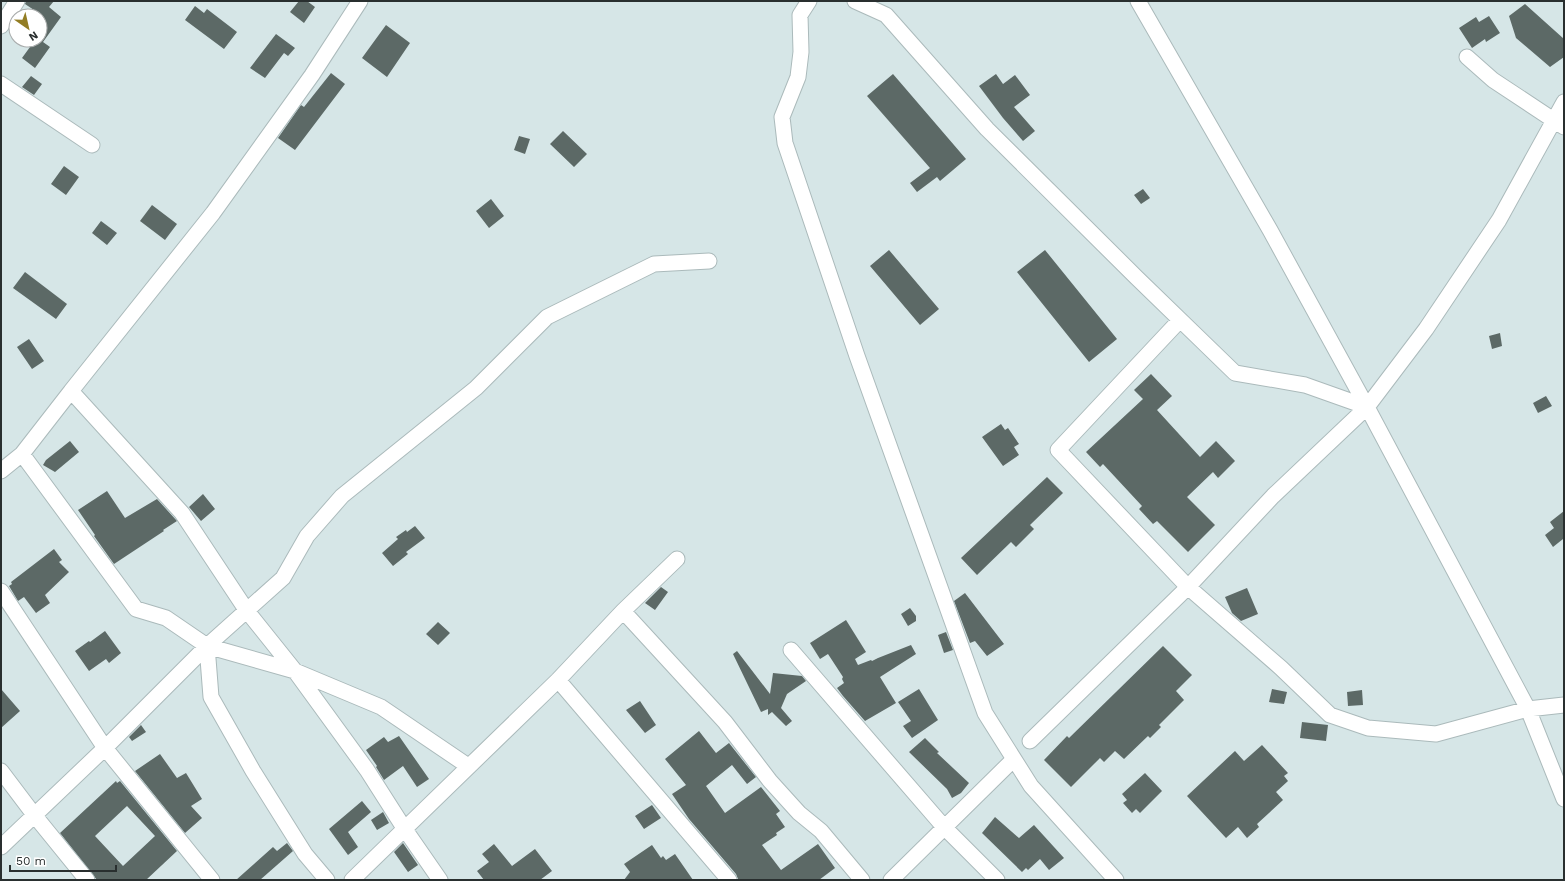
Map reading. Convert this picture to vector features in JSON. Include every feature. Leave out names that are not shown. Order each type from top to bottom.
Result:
[{"type":"street","points":[[1,26],[17,1]]},
{"type":"street","points":[[1,471],[22,454],[213,213],[312,75],[360,1]]},
{"type":"street","points":[[809,1],[800,15],[802,52],[798,77],[782,117],[784,143],[857,356],[985,713],[1031,786],[1116,880]]},
{"type":"street","points":[[855,1],[886,15],[987,129],[1235,373],[1305,385],[1367,407]]},
{"type":"street","points":[[1138,1],[1270,230],[1367,407],[1528,709],[1564,799]]},
{"type":"street","points":[[1467,57],[1493,80],[1559,124]]},
{"type":"street","points":[[1,84],[92,145]]},
{"type":"street","points":[[1030,740],[1188,587],[1273,496],[1367,407],[1426,329],[1499,220],[1559,124],[1564,102]]},
{"type":"street","points":[[1,847],[105,748],[207,646],[282,578],[307,536],[342,496],[476,388],[547,317],[654,264],[709,261]]},
{"type":"street","points":[[1180,320],[1058,450],[1188,587],[1281,668],[1330,715],[1368,728],[1436,734],[1528,709],[1564,705]]},
{"type":"street","points":[[71,391],[182,513],[247,611],[295,671],[367,770],[404,828],[440,880]]},
{"type":"street","points":[[22,454],[136,609],[166,618],[207,646],[295,671],[381,707],[468,766]]},
{"type":"street","points":[[352,880],[558,680],[623,611],[677,559]]},
{"type":"street","points":[[1,592],[105,748],[212,880]]},
{"type":"street","points":[[623,611],[725,722],[770,781],[800,813],[821,830],[862,880]]},
{"type":"street","points":[[207,646],[211,697],[252,771],[305,854],[328,880]]},
{"type":"street","points":[[792,650],[944,827],[996,880]]},
{"type":"street","points":[[558,680],[728,880]]},
{"type":"street","points":[[891,880],[1014,759]]},
{"type":"street","points":[[1,771],[87,880]]},
{"type":"building","points":[[26,1],[54,1],[49,7],[61,17],[48,35],[48,8],[31,8],[25,4]]},
{"type":"building","points":[[299,1],[307,1],[315,7],[304,23],[290,12]]},
{"type":"building","points":[[1525,4],[1564,39],[1564,57],[1550,67],[1516,38],[1509,16]]},
{"type":"building","points":[[195,6],[204,13],[207,9],[237,32],[224,49],[185,20]]},
{"type":"building","points":[[1489,16],[1500,33],[1486,42],[1485,39],[1472,48],[1459,28],[1476,17],[1479,22]]},
{"type":"building","points":[[386,25],[410,43],[387,77],[362,58]]},
{"type":"building","points":[[276,34],[295,48],[288,56],[284,53],[265,78],[250,68]]},
{"type":"building","points":[[48,46],[50,47],[35,68],[22,58],[29,48],[48,48]]},
{"type":"building","points":[[331,73],[345,84],[295,150],[278,138],[301,105],[304,107]]},
{"type":"building","points":[[893,74],[966,159],[940,181],[937,177],[917,192],[910,183],[930,168],[867,96]]},
{"type":"building","points":[[996,74],[1003,84],[1015,75],[1030,95],[1014,107],[1035,131],[1023,141],[1003,118],[979,86]]},
{"type":"building","points":[[31,76],[42,84],[34,95],[22,87]]},
{"type":"building","points":[[563,131],[587,154],[574,167],[550,144]]},
{"type":"building","points":[[519,136],[530,139],[525,154],[514,150]]},
{"type":"building","points":[[64,166],[79,177],[66,195],[51,184]]},
{"type":"building","points":[[1143,189],[1150,198],[1141,204],[1134,195]]},
{"type":"building","points":[[491,199],[504,216],[489,228],[476,211]]},
{"type":"building","points":[[152,205],[177,224],[165,240],[140,221]]},
{"type":"building","points":[[101,221],[117,233],[107,245],[92,233]]},
{"type":"building","points":[[889,250],[939,309],[920,325],[870,266]]},
{"type":"building","points":[[1045,250],[1117,339],[1089,362],[1017,272]]},
{"type":"building","points":[[25,272],[67,304],[56,319],[13,288]]},
{"type":"building","points":[[1500,333],[1502,346],[1492,349],[1489,336]]},
{"type":"building","points":[[29,339],[44,361],[32,369],[17,347]]},
{"type":"building","points":[[1151,374],[1172,396],[1157,410],[1200,457],[1216,441],[1235,461],[1218,478],[1213,472],[1187,497],[1215,525],[1188,552],[1157,521],[1153,524],[1139,509],[1142,506],[1103,464],[1100,467],[1086,452],[1143,399],[1134,390]]},
{"type":"building","points":[[1546,396],[1552,406],[1538,413],[1533,403]]},
{"type":"building","points":[[1001,424],[1005,430],[1008,428],[1019,444],[1014,447],[1019,455],[1003,466],[982,437]]},
{"type":"building","points":[[70,441],[79,452],[55,472],[43,465],[46,460]]},
{"type":"building","points":[[1047,477],[1063,493],[1030,525],[1034,529],[1016,547],[1011,542],[977,575],[961,558]]},
{"type":"building","points":[[107,491],[125,518],[157,499],[177,521],[114,564],[78,510]]},
{"type":"building","points":[[203,494],[215,509],[201,521],[189,507]]},
{"type":"building","points":[[1564,511],[1564,541],[1563,539],[1553,547],[1545,535],[1554,528],[1550,522]]},
{"type":"building","points":[[415,526],[425,538],[406,552],[408,554],[393,566],[382,553],[398,539],[396,537]]},
{"type":"building","points":[[54,549],[62,560],[59,562],[69,572],[45,595],[50,603],[36,613],[24,597],[18,601],[9,586],[12,584],[11,582]]},
{"type":"building","points":[[661,587],[668,592],[655,610],[645,603]]},
{"type":"building","points":[[1247,588],[1258,614],[1241,621],[1232,613],[1225,597]]},
{"type":"building","points":[[965,593],[1004,644],[987,656],[975,641],[970,643],[954,601]]},
{"type":"building","points":[[910,608],[916,616],[916,621],[908,626],[901,614]]},
{"type":"building","points":[[846,620],[866,652],[855,659],[858,665],[871,660],[872,661],[911,645],[916,654],[880,677],[896,703],[865,721],[837,688],[844,683],[842,679],[843,677],[828,654],[820,659],[810,643]]},
{"type":"building","points":[[438,622],[450,633],[438,645],[426,634]]},
{"type":"building","points":[[105,631],[121,653],[109,663],[106,659],[89,671],[75,651]]},
{"type":"building","points":[[946,632],[953,650],[944,653],[938,635]]},
{"type":"building","points":[[1163,646],[1192,675],[1176,691],[1184,700],[1159,725],[1161,727],[1150,738],[1148,736],[1124,759],[1115,751],[1104,762],[1100,758],[1071,787],[1044,760],[1067,736],[1069,738]]},
{"type":"building","points":[[737,651],[770,694],[773,673],[802,676],[806,681],[787,694],[781,708],[792,721],[786,726],[772,712],[768,715],[768,709],[761,712],[733,654]]},
{"type":"building","points":[[1,689],[20,711],[1,728]]},
{"type":"building","points":[[919,689],[938,720],[912,738],[903,726],[911,721],[898,702]]},
{"type":"building","points":[[1272,689],[1287,692],[1284,704],[1269,702]]},
{"type":"building","points":[[1362,690],[1363,705],[1348,706],[1347,692]]},
{"type":"building","points":[[640,701],[656,725],[645,733],[626,710]]},
{"type":"building","points":[[1302,722],[1328,725],[1326,741],[1300,738]]},
{"type":"building","points":[[141,725],[146,732],[132,741],[129,737]]},
{"type":"building","points":[[699,731],[716,753],[729,743],[756,777],[747,784],[732,765],[706,786],[725,813],[761,787],[780,811],[776,814],[785,827],[776,833],[777,835],[762,845],[781,870],[818,844],[835,868],[819,880],[738,879],[736,874],[689,819],[672,794],[686,785],[665,759]]},
{"type":"building","points":[[399,736],[429,779],[417,787],[403,766],[384,780],[376,767],[377,766],[366,750],[384,737],[388,742]]},
{"type":"building","points":[[925,738],[939,752],[937,753],[969,783],[961,793],[952,798],[947,789],[909,752]]},
{"type":"building","points":[[1262,745],[1288,773],[1284,776],[1288,781],[1276,792],[1283,800],[1257,824],[1259,827],[1247,838],[1238,827],[1226,838],[1187,796],[1235,751],[1244,761]]},
{"type":"building","points":[[160,754],[177,778],[186,773],[202,799],[191,806],[202,818],[185,833],[135,771]]},
{"type":"building","points":[[1145,773],[1162,791],[1140,813],[1136,809],[1132,813],[1123,803],[1127,800],[1122,794]]},
{"type":"building","points":[[116,781],[117,783],[120,781],[177,851],[146,880],[97,880],[60,833]],"holes":[[[127,806],[155,836],[123,866],[95,836]]]},
{"type":"building","points":[[362,801],[371,812],[348,832],[358,847],[348,855],[329,829]]},
{"type":"building","points":[[652,805],[661,818],[644,829],[635,816]]},
{"type":"building","points":[[383,812],[389,823],[377,830],[371,820]]},
{"type":"building","points":[[995,817],[1019,838],[1034,825],[1064,858],[1049,870],[1040,859],[1028,870],[1026,868],[1022,872],[982,833]]},
{"type":"building","points":[[287,843],[293,851],[260,880],[236,880],[273,847],[277,851]]},
{"type":"building","points":[[403,843],[418,865],[408,872],[394,852]]},
{"type":"building","points":[[494,844],[512,866],[535,849],[552,871],[540,880],[484,880],[477,871],[489,862],[482,854]]},
{"type":"building","points":[[652,845],[661,858],[663,856],[666,860],[675,854],[693,880],[624,880],[630,872],[624,864]]}]
